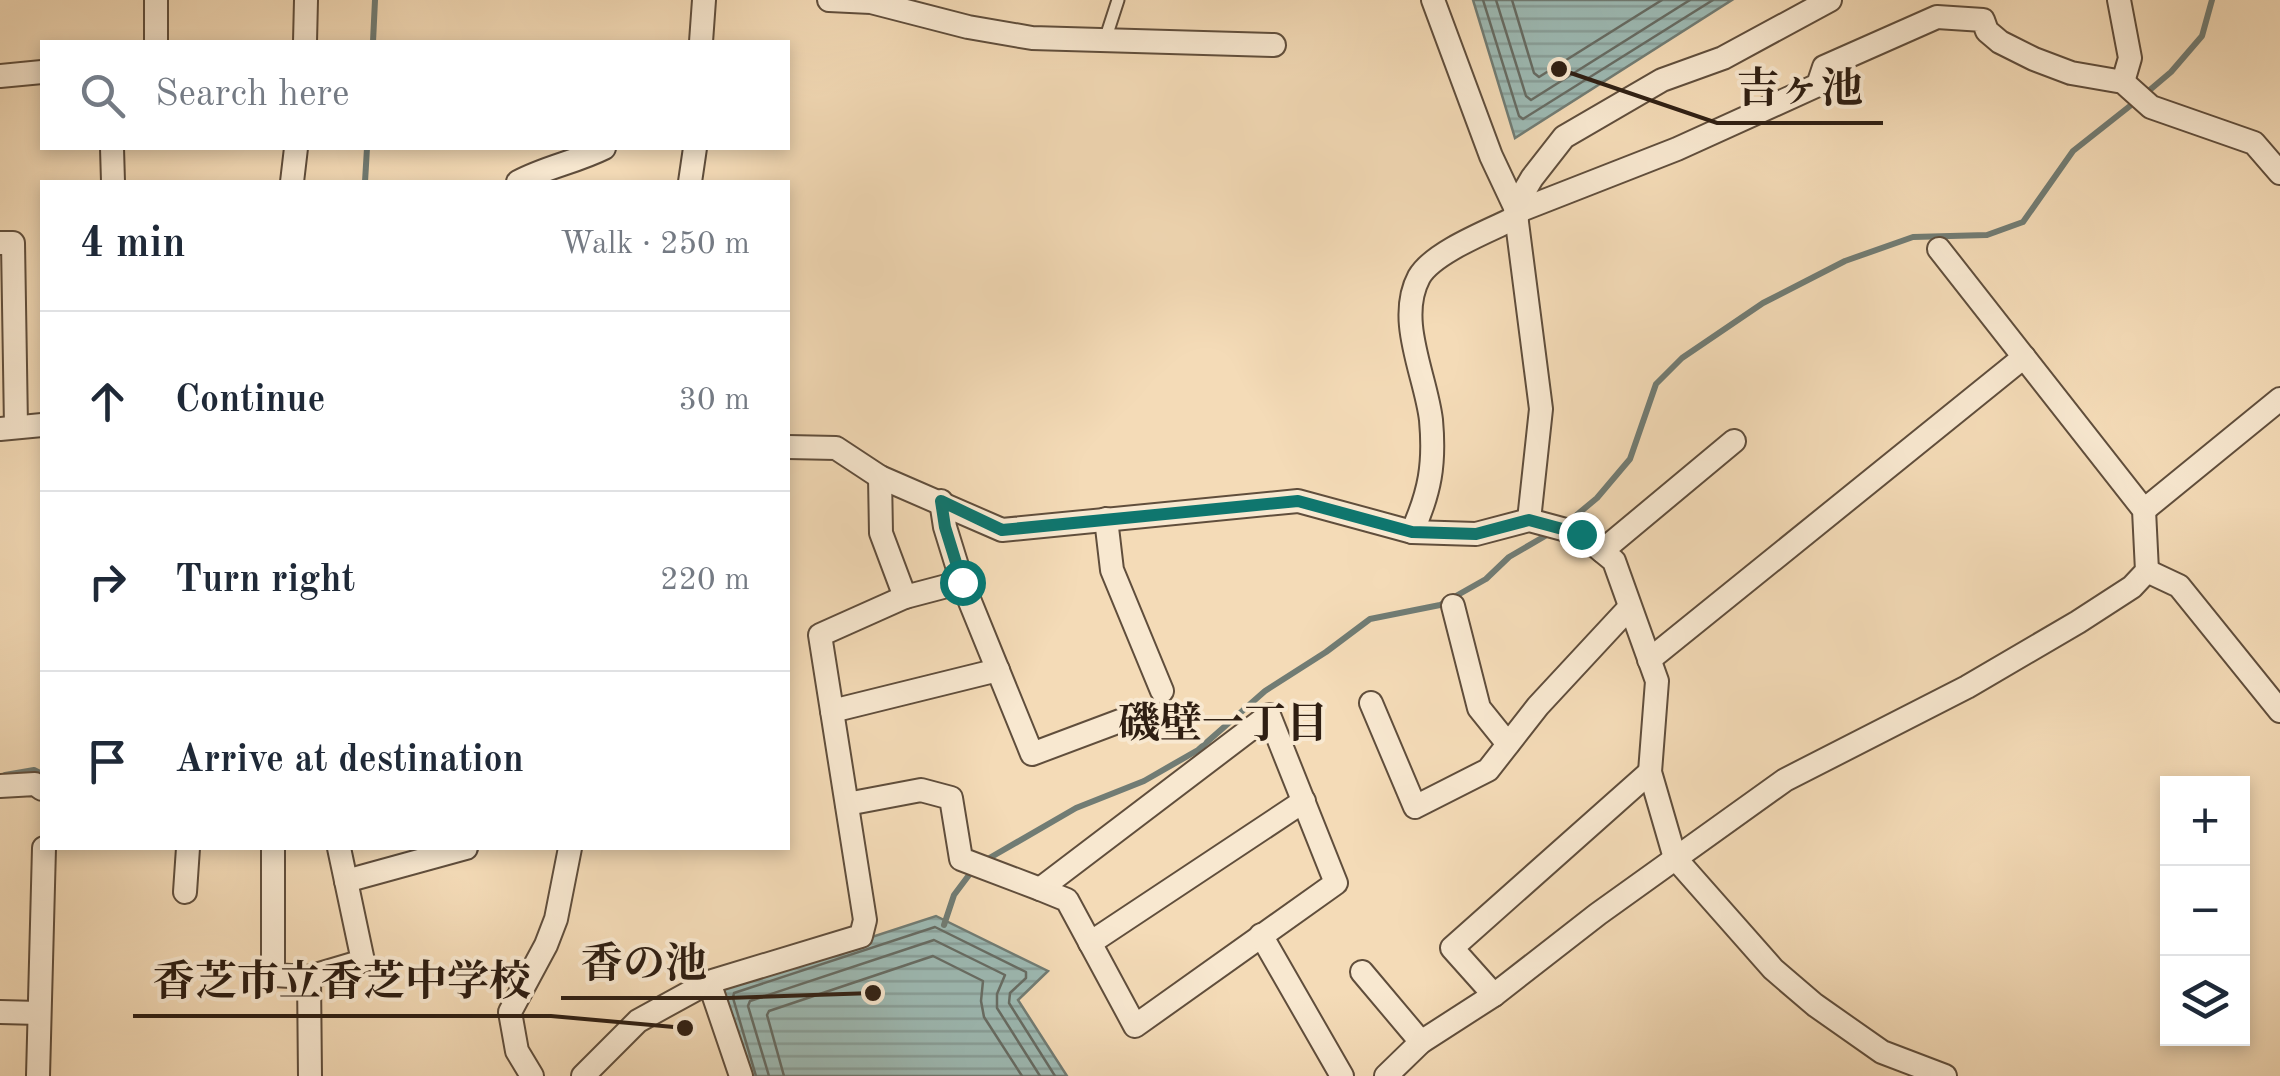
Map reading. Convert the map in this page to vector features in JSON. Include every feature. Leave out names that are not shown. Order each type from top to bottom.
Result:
[{"type":"street","points":[[156,0],[156,40]]},
{"type":"street","points":[[304,40],[306,0]]},
{"type":"street","points":[[701,40],[704,0]]},
{"type":"street","points":[[829,0],[871,2],[968,27],[1032,38],[1274,45]]},
{"type":"street","points":[[1433,0],[1516,212],[1541,408],[1529,520]]},
{"type":"street","points":[[1516,212],[1532,178],[1564,138],[1662,80],[1723,58],[1830,0]]},
{"type":"street","points":[[2119,0],[2130,58],[2123,82]]},
{"type":"street","points":[[1412,532],[1428,496],[1433,469],[1431,419],[1412,326],[1412,300],[1420,275],[1442,255],[1516,212],[1677,150],[1818,85],[1824,66],[1937,17],[1983,20],[1987,31],[2000,42],[2034,60],[2071,73],[2123,82],[2151,107],[2254,144],[2280,173]]},
{"type":"street","points":[[0,76],[40,72]]},
{"type":"street","points":[[112,150],[113,180]]},
{"type":"street","points":[[292,180],[296,150]]},
{"type":"street","points":[[522,180],[600,150]]},
{"type":"street","points":[[690,180],[695,150]]},
{"type":"street","points":[[0,243],[13,243],[8,428],[40,425]]},
{"type":"street","points":[[1386,1076],[1421,1042],[1494,995],[1785,780],[1967,688],[2132,587],[2147,571],[2144,510],[1939,249]]},
{"type":"street","points":[[1649,660],[2024,357]]},
{"type":"street","points":[[2144,510],[2280,398]]},
{"type":"street","points":[[1602,552],[1734,441]]},
{"type":"street","points":[[790,447],[836,448],[880,477],[1002,530],[1298,501],[1412,532],[1476,534],[1529,520],[1581,534],[1614,561],[1657,681],[1650,772],[1675,858],[1773,969],[1815,1005],[1882,1052],[1945,1076]]},
{"type":"street","points":[[880,477],[881,533],[905,597]]},
{"type":"street","points":[[941,501],[962,582],[1032,754],[1144,712]]},
{"type":"street","points":[[1106,518],[1112,570],[1162,691]]},
{"type":"street","points":[[2147,571],[2179,586],[2280,710]]},
{"type":"street","points":[[583,1076],[638,1021],[709,982],[861,936],[865,920],[820,635],[905,597],[962,582]]},
{"type":"street","points":[[1452,606],[1479,708],[1508,744]]},
{"type":"street","points":[[1371,702],[1415,807],[1488,770],[1538,706],[1629,608]]},
{"type":"street","points":[[832,711],[998,670]]},
{"type":"street","points":[[847,804],[921,790],[951,798],[961,859],[1068,900],[1135,1026],[1336,883],[1269,714],[1040,889]]},
{"type":"street","points":[[1494,995],[1452,948],[1650,772]]},
{"type":"street","points":[[0,786],[35,784],[40,788]]},
{"type":"street","points":[[1090,943],[1304,801]]},
{"type":"street","points":[[38,1076],[44,850]]},
{"type":"street","points":[[186,892],[188,850]]},
{"type":"street","points":[[273,850],[273,975],[308,977],[363,960],[339,850]]},
{"type":"street","points":[[346,881],[459,850]]},
{"type":"street","points":[[532,1076],[517,1051],[510,1012],[556,918],[570,850]]},
{"type":"street","points":[[1261,935],[1342,1076]]},
{"type":"street","points":[[1362,972],[1421,1042]]},
{"type":"street","points":[[308,977],[310,1076]]},
{"type":"street","points":[[709,982],[742,1076]]},
{"type":"street","points":[[0,1012],[39,1013]]},
{"type":"lane","points":[[1105,40],[1118,0]]},
{"type":"water","points":[[1473,0],[1732,0],[1515,138]]},
{"type":"water","points":[[936,916],[1048,971],[1018,1000],[1067,1076],[747,1076],[719,987]]},
{"type":"waterway","points":[[373,40],[375,0]]},
{"type":"waterway","points":[[2145,94],[2171,72],[2202,36],[2212,0]]},
{"type":"waterway","points":[[1567,523],[1597,498],[1630,459],[1656,384],[1682,358],[1763,303],[1845,261],[1913,237],[1987,235],[2023,222],[2073,151],[2135,102]]},
{"type":"waterway","points":[[365,180],[367,150]]},
{"type":"waterway","points":[[986,860],[1076,808],[1144,781],[1198,750],[1265,691],[1370,619],[1440,605],[1486,579],[1509,557],[1552,532]]},
{"type":"waterway","points":[[5,775],[34,770],[40,773]]},
{"type":"waterway","points":[[944,925],[954,895],[972,871]]},
{"type":"place","name":"吉ヶ池","points":[[1559,69]]},
{"type":"place","name":"香の池","points":[[873,993]]},
{"type":"place","name":"香芝市立香芝中学校","points":[[685,1028]]},
{"type":"district","name":"磯壁一丁目","points":[[1223,726]]},
{"type":"route","points":[[962,582],[941,501],[1002,530],[1298,501],[1412,532],[1476,534],[1529,520],[1581,534]]}]
